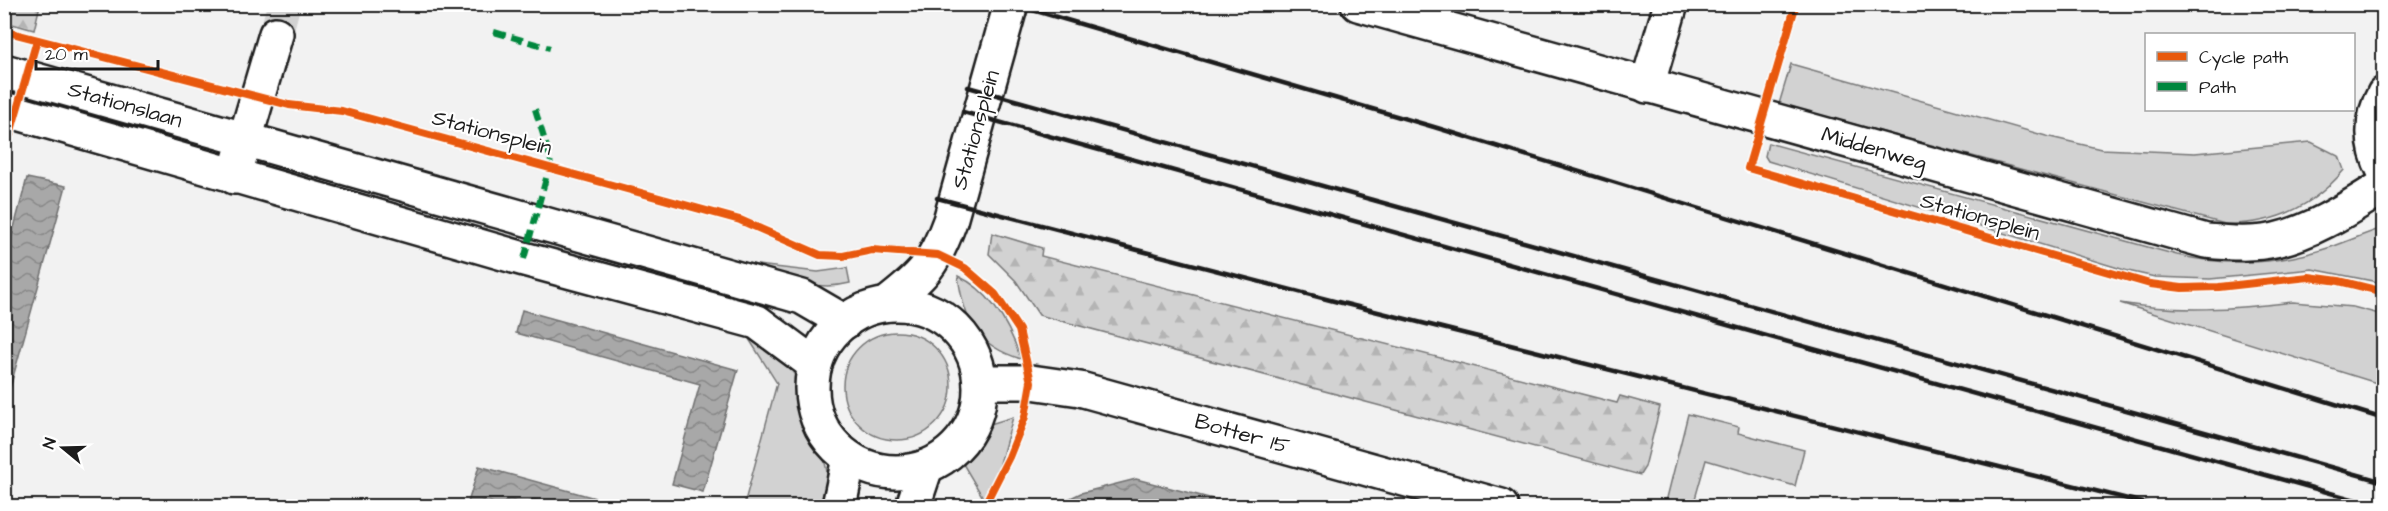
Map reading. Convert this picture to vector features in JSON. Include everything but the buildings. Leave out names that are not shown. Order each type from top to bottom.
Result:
[{"type":"main road","name":"Stationsplein","points":[[886,304],[914,284],[938,255],[950,221],[1011,4]]},
{"type":"main road","name":"Middenweg","points":[[1358,4],[2206,242],[2236,243],[2275,240],[2329,220],[2384,186]]},
{"type":"main road","points":[[1647,86],[1671,4]]},
{"type":"main road","points":[[276,34],[234,177],[757,322],[815,365]]},
{"type":"main road","name":"Stationslaan","points":[[4,71],[246,139]]},
{"type":"main road","points":[[2384,94],[2373,129],[2375,154],[2384,171]]},
{"type":"main road","name":"Stationslaan","points":[[4,109],[234,177]]},
{"type":"main road","points":[[246,139],[802,297],[845,322]]},
{"type":"main road","name":"Stationsplein","points":[[938,255],[946,320]]},
{"type":"main road","points":[[886,304],[924,309],[946,320],[968,344],[976,362],[980,382],[978,409],[968,434],[949,454],[926,467],[900,473],[872,470],[849,458],[829,440],[817,417],[812,391],[815,365],[827,341],[845,322],[886,304]]},
{"type":"main road","name":"Botter 15","points":[[980,382],[1031,382],[1080,389],[1500,507]]},
{"type":"main road","points":[[839,507],[849,458]]},
{"type":"main road","points":[[913,507],[926,467]]},
{"type":"green space","points":[[4,5],[40,5],[34,30],[5,22]]},
{"type":"green space","points":[[1791,64],[2046,136],[2101,149],[2195,153],[2311,142],[2339,156],[2344,170],[2319,194],[2306,204],[2291,211],[2260,221],[2225,224],[1779,104]]},
{"type":"green space","points":[[1768,143],[2197,259],[2255,262],[2293,257],[2331,247],[2383,228],[2383,283],[2312,269],[2210,279],[2155,277],[2128,271],[1768,161],[1765,156]]},
{"type":"green space","points":[[992,233],[1042,248],[1041,256],[1617,403],[1620,396],[1660,407],[1645,467],[1640,475],[1039,315],[1016,281],[989,254]]},
{"type":"green space","points":[[749,264],[818,272],[847,268],[850,283],[836,286],[810,284]]},
{"type":"green space","points":[[958,276],[990,300],[1005,323],[1021,359],[993,346],[975,329],[964,306]]},
{"type":"green space","points":[[2293,302],[2353,307],[2383,315],[2383,385],[2120,303],[2164,308],[2206,309]]},
{"type":"green space","points":[[897,332],[918,336],[935,348],[947,365],[951,386],[947,407],[935,424],[918,436],[897,440],[876,436],[859,424],[847,407],[843,386],[847,365],[859,348],[876,336]]},
{"type":"green space","points":[[749,339],[780,359],[793,373],[802,388],[806,412],[827,473],[825,495],[818,506],[744,505],[777,383]]},
{"type":"green space","points":[[1688,414],[1739,427],[1738,433],[1804,450],[1795,486],[1706,460],[1693,506],[1665,506]]},
{"type":"green space","points":[[1013,417],[988,506],[963,464],[959,451],[977,428]]},
{"type":"water","points":[[27,178],[66,186],[5,406],[5,262]]},
{"type":"water","points":[[522,310],[738,370],[703,492],[672,484],[700,384],[516,333]]},
{"type":"water","points":[[479,466],[624,506],[467,506]]},
{"type":"water","points":[[1136,479],[1240,506],[1054,506],[1081,493]]},
{"type":"tunnel","points":[[276,34],[284,4]]},
{"type":"railway","points":[[1012,4],[1434,127],[2384,419]]},
{"type":"railway","points":[[968,87],[2384,482]]},
{"type":"railway","points":[[963,112],[2377,506]]},
{"type":"railway","points":[[937,198],[1334,301],[2156,506]]},
{"type":"marked path","points":[[494,32],[550,48]]},
{"type":"marked path","points":[[524,259],[551,160],[534,106]]},
{"type":"cycle path","points":[[1796,4],[1748,168],[2150,284],[2182,288],[2219,287],[2309,277],[2339,281],[2384,292]]},
{"type":"cycle path","points":[[4,31],[289,105],[342,111],[740,220],[820,255],[843,256],[872,250],[938,255],[965,268],[995,294],[1019,330],[1031,382],[1025,417],[1009,457],[984,506]]},
{"type":"cycle path","points":[[4,155],[37,40]]}]
